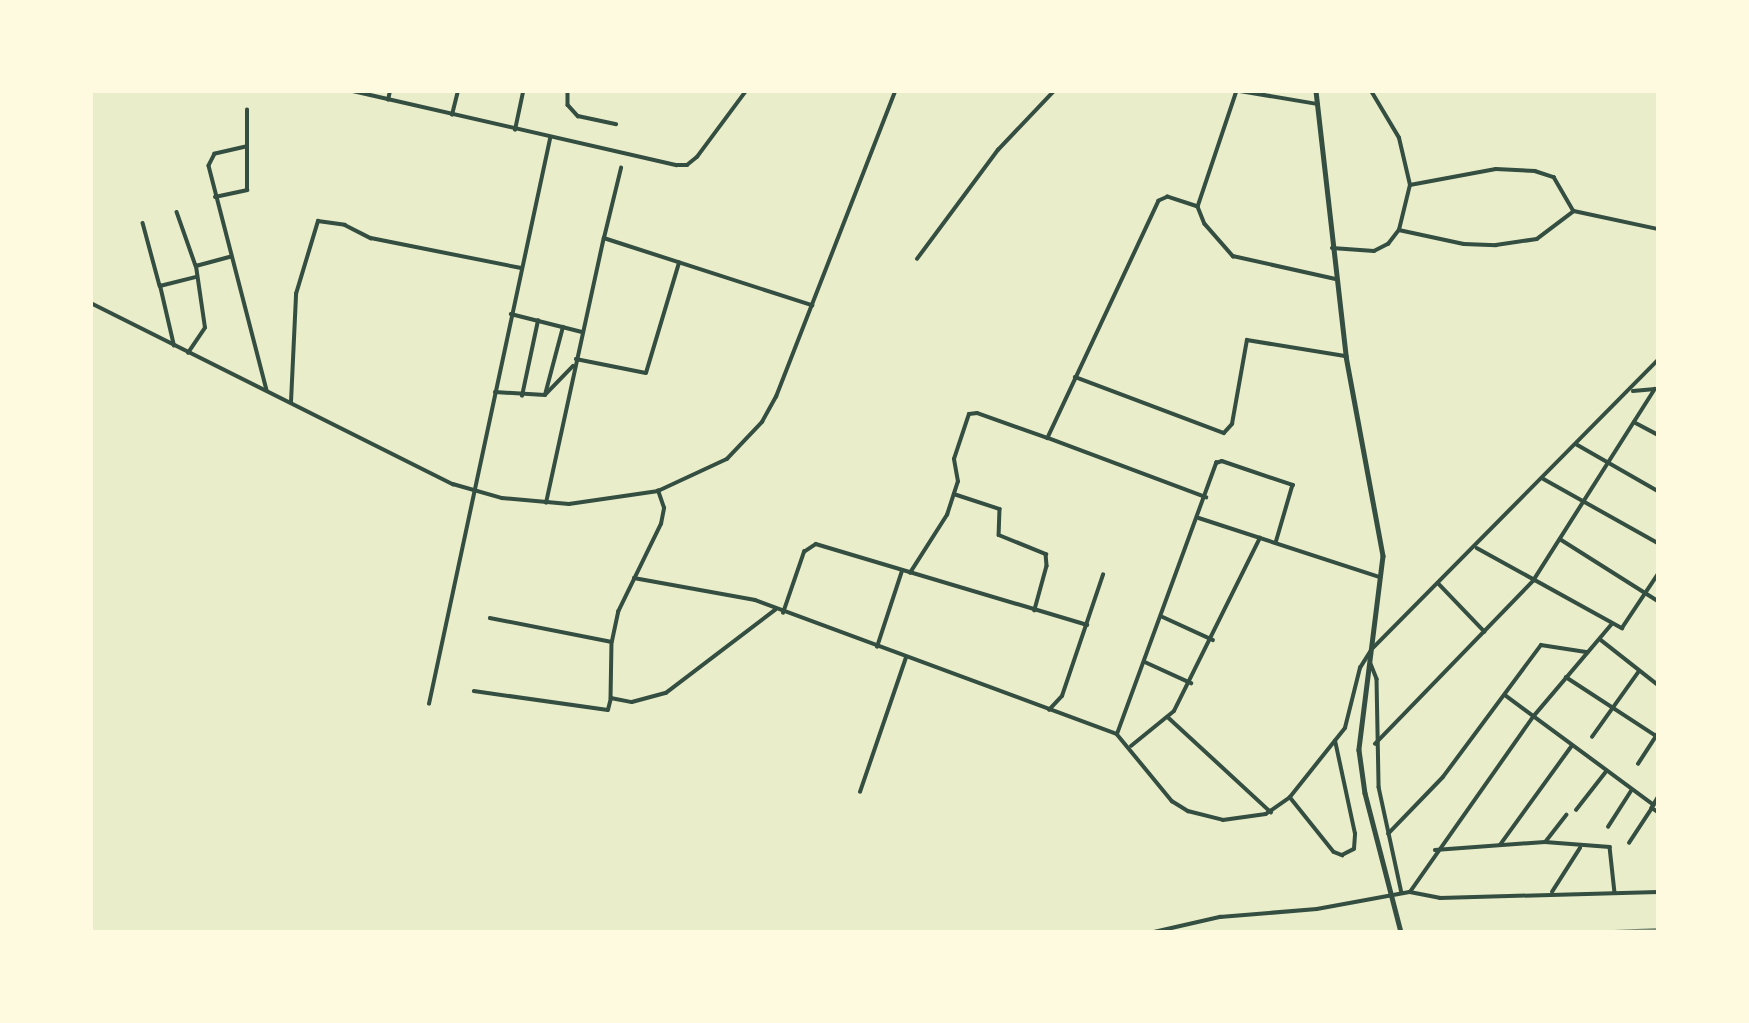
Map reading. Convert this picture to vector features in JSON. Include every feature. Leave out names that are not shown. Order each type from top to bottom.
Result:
[{"type":"main road","points":[[1316,91],[1346,356],[1384,556],[1367,677],[1360,761],[1401,932]]},
{"type":"street","points":[[352,91],[550,139],[687,165],[746,91]]},
{"type":"street","points":[[388,100],[390,91]]},
{"type":"street","points":[[452,115],[458,91]]},
{"type":"street","points":[[515,130],[523,91]]},
{"type":"street","points":[[568,91],[572,112],[616,124]]},
{"type":"street","points":[[91,303],[418,469],[474,490],[546,503],[592,504],[657,491],[727,459],[762,422],[813,305],[895,91]]},
{"type":"street","points":[[917,259],[998,150],[1054,91]]},
{"type":"street","points":[[1318,104],[1239,91],[1198,207],[1209,231],[1233,256],[1336,279]]},
{"type":"street","points":[[1332,248],[1381,250],[1399,230],[1410,185],[1399,138],[1371,91]]},
{"type":"street","points":[[215,197],[247,190],[247,110]]},
{"type":"street","points":[[429,704],[550,139]]},
{"type":"street","points":[[246,147],[222,151],[211,159],[215,197],[267,392]]},
{"type":"street","points":[[546,503],[575,361],[621,168]]},
{"type":"street","points":[[1410,185],[1496,169],[1535,171],[1554,177],[1574,211],[1658,229]]},
{"type":"street","points":[[1048,438],[1159,201],[1168,197],[1198,207]]},
{"type":"street","points":[[1399,230],[1464,244],[1496,245],[1537,239],[1574,211]]},
{"type":"street","points":[[177,212],[196,266],[205,328],[188,353]]},
{"type":"street","points":[[290,404],[296,294],[318,221],[345,225],[371,238],[521,268]]},
{"type":"street","points":[[143,223],[174,346]]},
{"type":"street","points":[[604,238],[813,305]]},
{"type":"street","points":[[196,266],[230,257]]},
{"type":"street","points":[[575,361],[646,373],[679,262]]},
{"type":"street","points":[[160,286],[196,277]]},
{"type":"street","points":[[511,314],[582,331]]},
{"type":"street","points":[[522,396],[538,321]]},
{"type":"street","points":[[545,395],[563,327]]},
{"type":"street","points":[[1075,377],[1224,433],[1232,424],[1248,340],[1346,356]]},
{"type":"street","points":[[634,578],[734,594],[1118,733],[1131,746],[1148,776],[1188,811],[1234,820],[1271,812],[1290,797],[1345,729],[1360,668],[1373,648],[1477,548],[1658,360]]},
{"type":"street","points":[[495,392],[522,396],[545,395],[575,361]]},
{"type":"street","points":[[1631,391],[1657,389]]},
{"type":"street","points":[[1376,744],[1533,581],[1607,462],[1657,389]]},
{"type":"street","points":[[910,573],[937,534],[954,494],[958,482],[954,459],[969,414],[977,413],[1206,497]]},
{"type":"street","points":[[1634,422],[1658,435]]},
{"type":"street","points":[[1576,444],[1658,491]]},
{"type":"street","points":[[1118,733],[1199,518],[1214,467],[1222,461],[1290,482],[1293,489],[1276,543]]},
{"type":"street","points":[[1542,478],[1658,543]]},
{"type":"street","points":[[474,691],[603,711],[611,708],[612,642],[634,578],[664,516],[657,491]]},
{"type":"street","points":[[954,494],[1000,509],[1001,537],[1046,554],[1047,566],[1035,610]]},
{"type":"street","points":[[1199,518],[1381,577]]},
{"type":"street","points":[[1131,746],[1169,719],[1213,640],[1260,538]]},
{"type":"street","points":[[1560,539],[1658,601]]},
{"type":"street","points":[[783,613],[810,544],[1087,625]]},
{"type":"street","points":[[1477,548],[1612,624],[1625,626],[1647,595],[1658,573]]},
{"type":"street","points":[[877,647],[902,571]]},
{"type":"street","points":[[1049,710],[1062,696],[1103,575]]},
{"type":"street","points":[[1439,584],[1485,632]]},
{"type":"street","points":[[611,698],[632,702],[666,693],[775,610]]},
{"type":"street","points":[[1163,617],[1213,640]]},
{"type":"street","points":[[490,618],[612,642]]},
{"type":"street","points":[[1410,892],[1436,850],[1533,717],[1612,624]]},
{"type":"street","points":[[1601,640],[1657,684]]},
{"type":"street","points":[[1388,834],[1443,777],[1541,645],[1587,652]]},
{"type":"street","points":[[860,792],[906,658]]},
{"type":"street","points":[[1144,662],[1191,683]]},
{"type":"street","points":[[1369,662],[1377,679],[1376,744],[1388,834],[1402,893]]},
{"type":"street","points":[[1592,737],[1639,671]]},
{"type":"street","points":[[1566,677],[1657,735],[1638,764]]},
{"type":"street","points":[[1504,695],[1658,812]]},
{"type":"street","points":[[1169,719],[1271,812]]},
{"type":"street","points":[[1290,797],[1334,852],[1342,855],[1354,849],[1355,834],[1335,740]]},
{"type":"street","points":[[1499,845],[1570,747]]},
{"type":"street","points":[[1576,810],[1605,773]]},
{"type":"street","points":[[1608,827],[1631,791]]},
{"type":"street","points":[[1629,843],[1658,798]]},
{"type":"street","points":[[1545,842],[1566,815]]},
{"type":"street","points":[[1436,850],[1545,842],[1580,848],[1613,849],[1615,893]]},
{"type":"street","points":[[1552,892],[1580,848]]},
{"type":"street","points":[[1154,932],[1220,917],[1317,909],[1410,892],[1440,898],[1552,892],[1658,892]]},
{"type":"railway","points":[[1592,932],[1658,929]]}]
